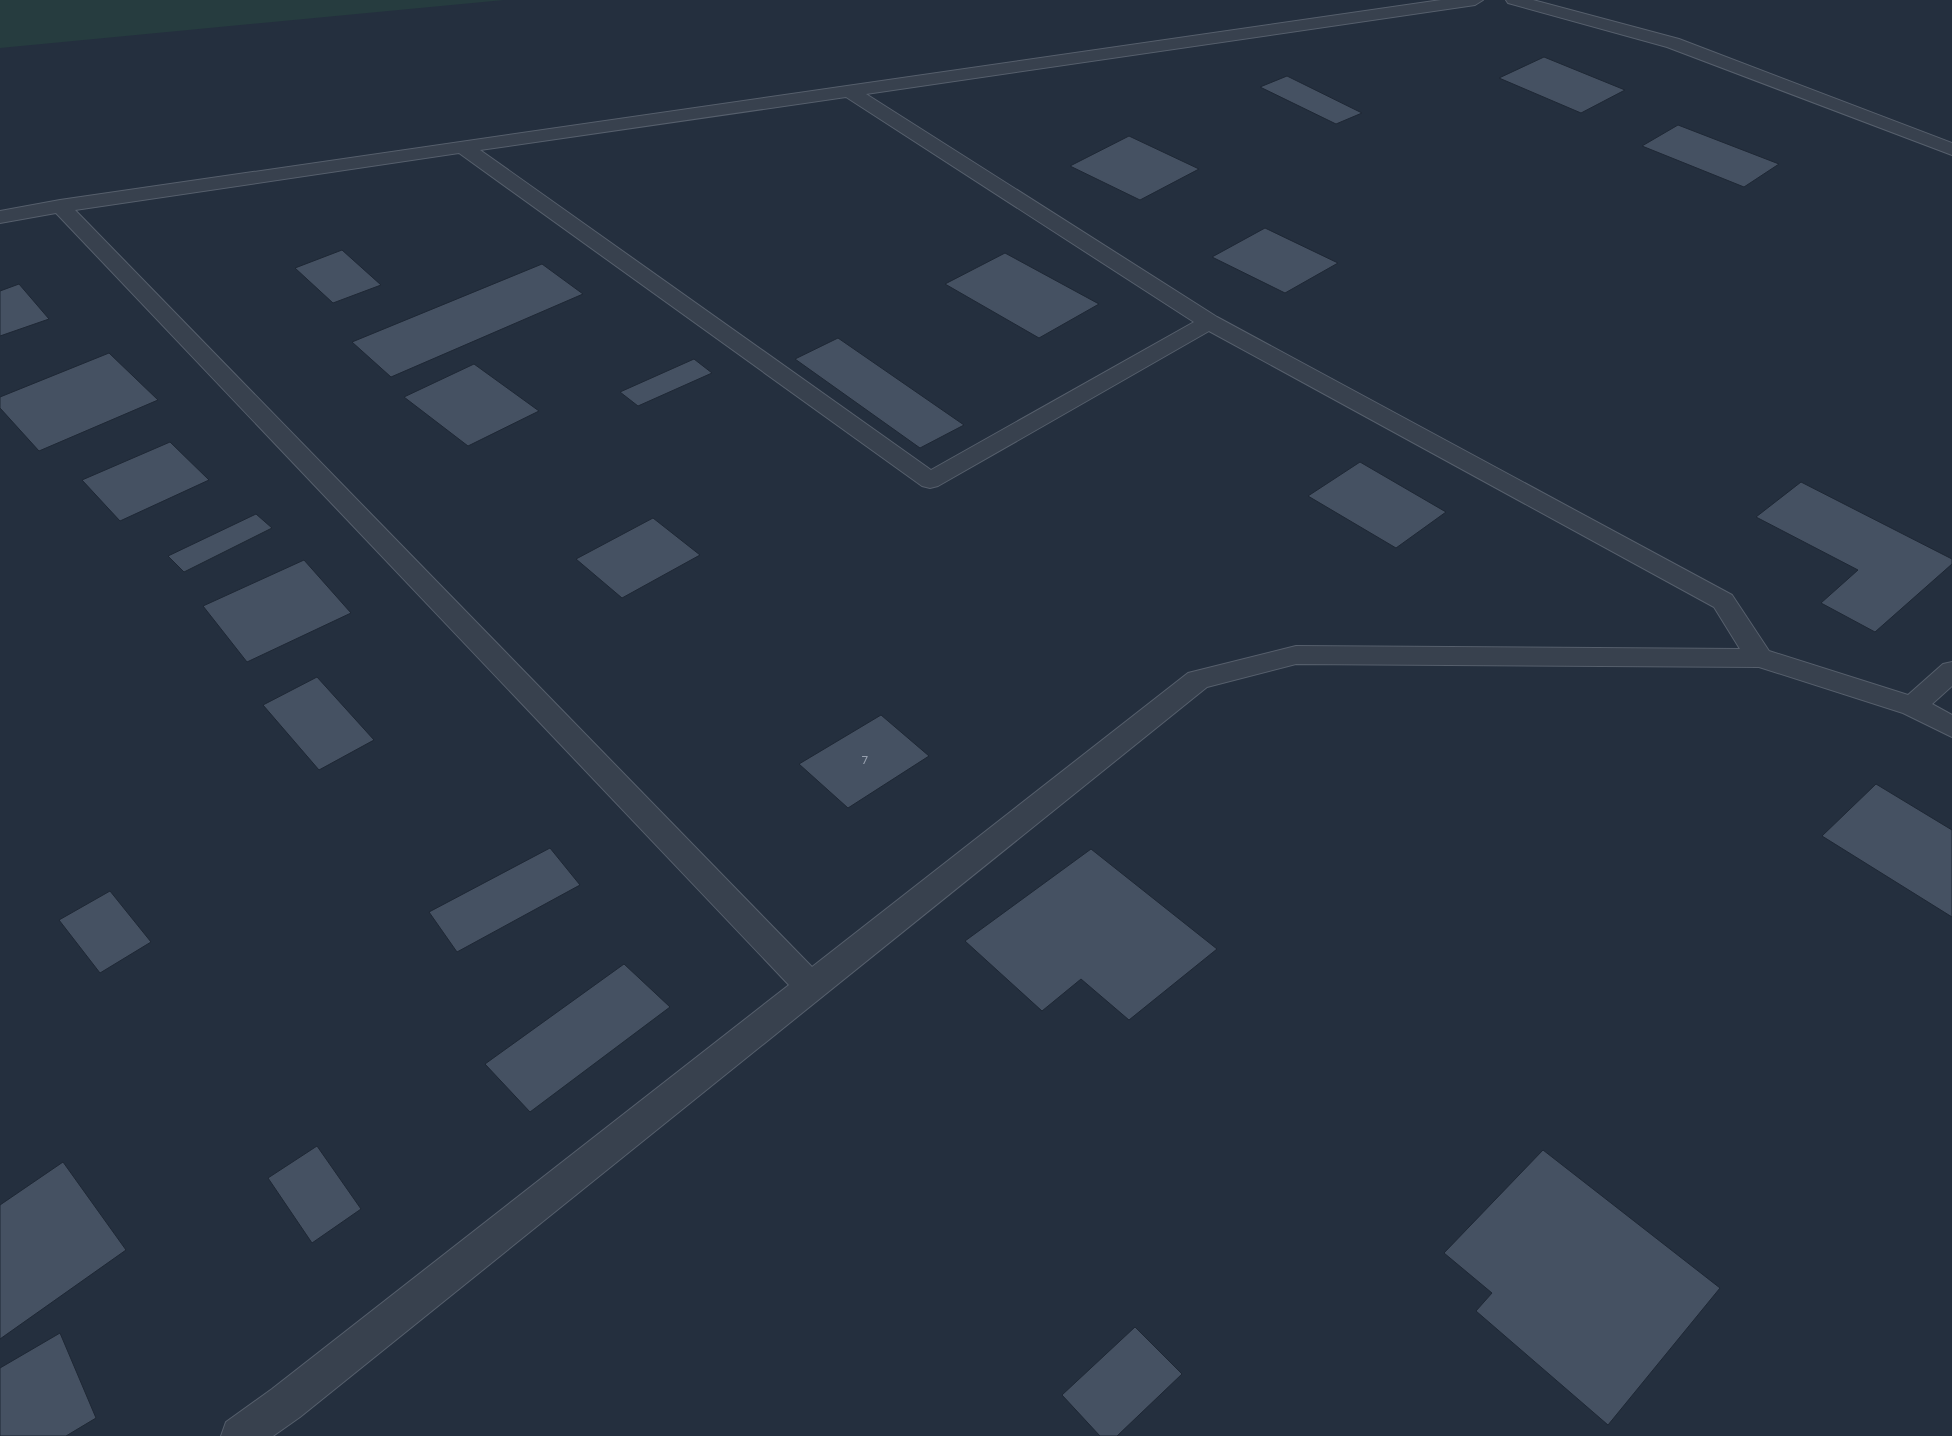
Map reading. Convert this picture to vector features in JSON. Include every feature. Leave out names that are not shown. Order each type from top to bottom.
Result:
[{"type":"street","points":[[0,217],[60,206],[1476,0]]},
{"type":"street","points":[[1514,0],[1673,43],[1952,149]]},
{"type":"street","points":[[851,92],[1209,322],[1723,601],[1760,658]]},
{"type":"street","points":[[464,148],[930,481],[1209,322]]},
{"type":"street","points":[[60,206],[810,986]]},
{"type":"street","points":[[240,1436],[286,1403],[1198,680],[1296,655],[1760,658],[1913,706],[1952,727]]},
{"type":"street","points":[[1913,706],[1952,671]]},
{"type":"green space","points":[[0,0],[504,0],[0,48]]},
{"type":"building","points":[[1544,57],[1625,90],[1581,113],[1499,78]]},
{"type":"building","points":[[1287,76],[1362,113],[1336,124],[1260,87]]},
{"type":"building","points":[[1678,125],[1779,164],[1744,187],[1642,146]]},
{"type":"building","points":[[1129,136],[1199,169],[1140,200],[1070,166]]},
{"type":"building","points":[[1265,228],[1338,263],[1285,293],[1212,257]]},
{"type":"building","points":[[342,250],[381,285],[333,303],[295,268]]},
{"type":"building","points":[[1005,253],[1099,304],[1039,338],[945,284]]},
{"type":"building","points":[[542,264],[583,294],[391,377],[352,342]]},
{"type":"building","points":[[19,284],[49,319],[0,336],[0,291]]},
{"type":"building","points":[[838,338],[964,425],[920,448],[795,359]]},
{"type":"building","points":[[109,353],[158,400],[39,451],[0,408],[0,397]]},
{"type":"building","points":[[694,359],[712,373],[638,406],[620,392]]},
{"type":"building","points":[[474,364],[539,411],[468,446],[404,397]]},
{"type":"building","points":[[170,442],[209,480],[120,521],[82,480]]},
{"type":"building","points":[[1360,462],[1446,512],[1396,548],[1308,496]]},
{"type":"building","points":[[1801,482],[1952,559],[1952,564],[1875,632],[1821,603],[1858,570],[1756,517]]},
{"type":"building","points":[[256,514],[272,528],[184,572],[168,556]]},
{"type":"building","points":[[653,518],[700,555],[622,598],[576,559]]},
{"type":"building","points":[[304,560],[351,613],[247,662],[203,606]]},
{"type":"building","points":[[317,677],[374,740],[319,770],[263,705]]},
{"type":"building","points":[[881,715],[929,756],[848,808],[799,764]]},
{"type":"building","points":[[1876,784],[1952,830],[1952,917],[1822,836]]},
{"type":"building","points":[[550,848],[580,885],[457,952],[429,912]]},
{"type":"building","points":[[1091,849],[1217,949],[1129,1020],[1081,979],[1042,1011],[965,941]]},
{"type":"building","points":[[110,891],[151,942],[100,973],[59,920]]},
{"type":"building","points":[[624,964],[670,1007],[530,1112],[485,1064]]},
{"type":"building","points":[[317,1146],[361,1209],[312,1243],[268,1178]]},
{"type":"building","points":[[1543,1150],[1720,1288],[1608,1425],[1476,1311],[1492,1293],[1444,1253]]},
{"type":"building","points":[[63,1162],[126,1250],[0,1339],[0,1205]]},
{"type":"building","points":[[1135,1327],[1182,1374],[1117,1436],[1100,1436],[1062,1395]]},
{"type":"building","points":[[60,1333],[96,1418],[66,1436],[0,1436],[0,1368]]}]
